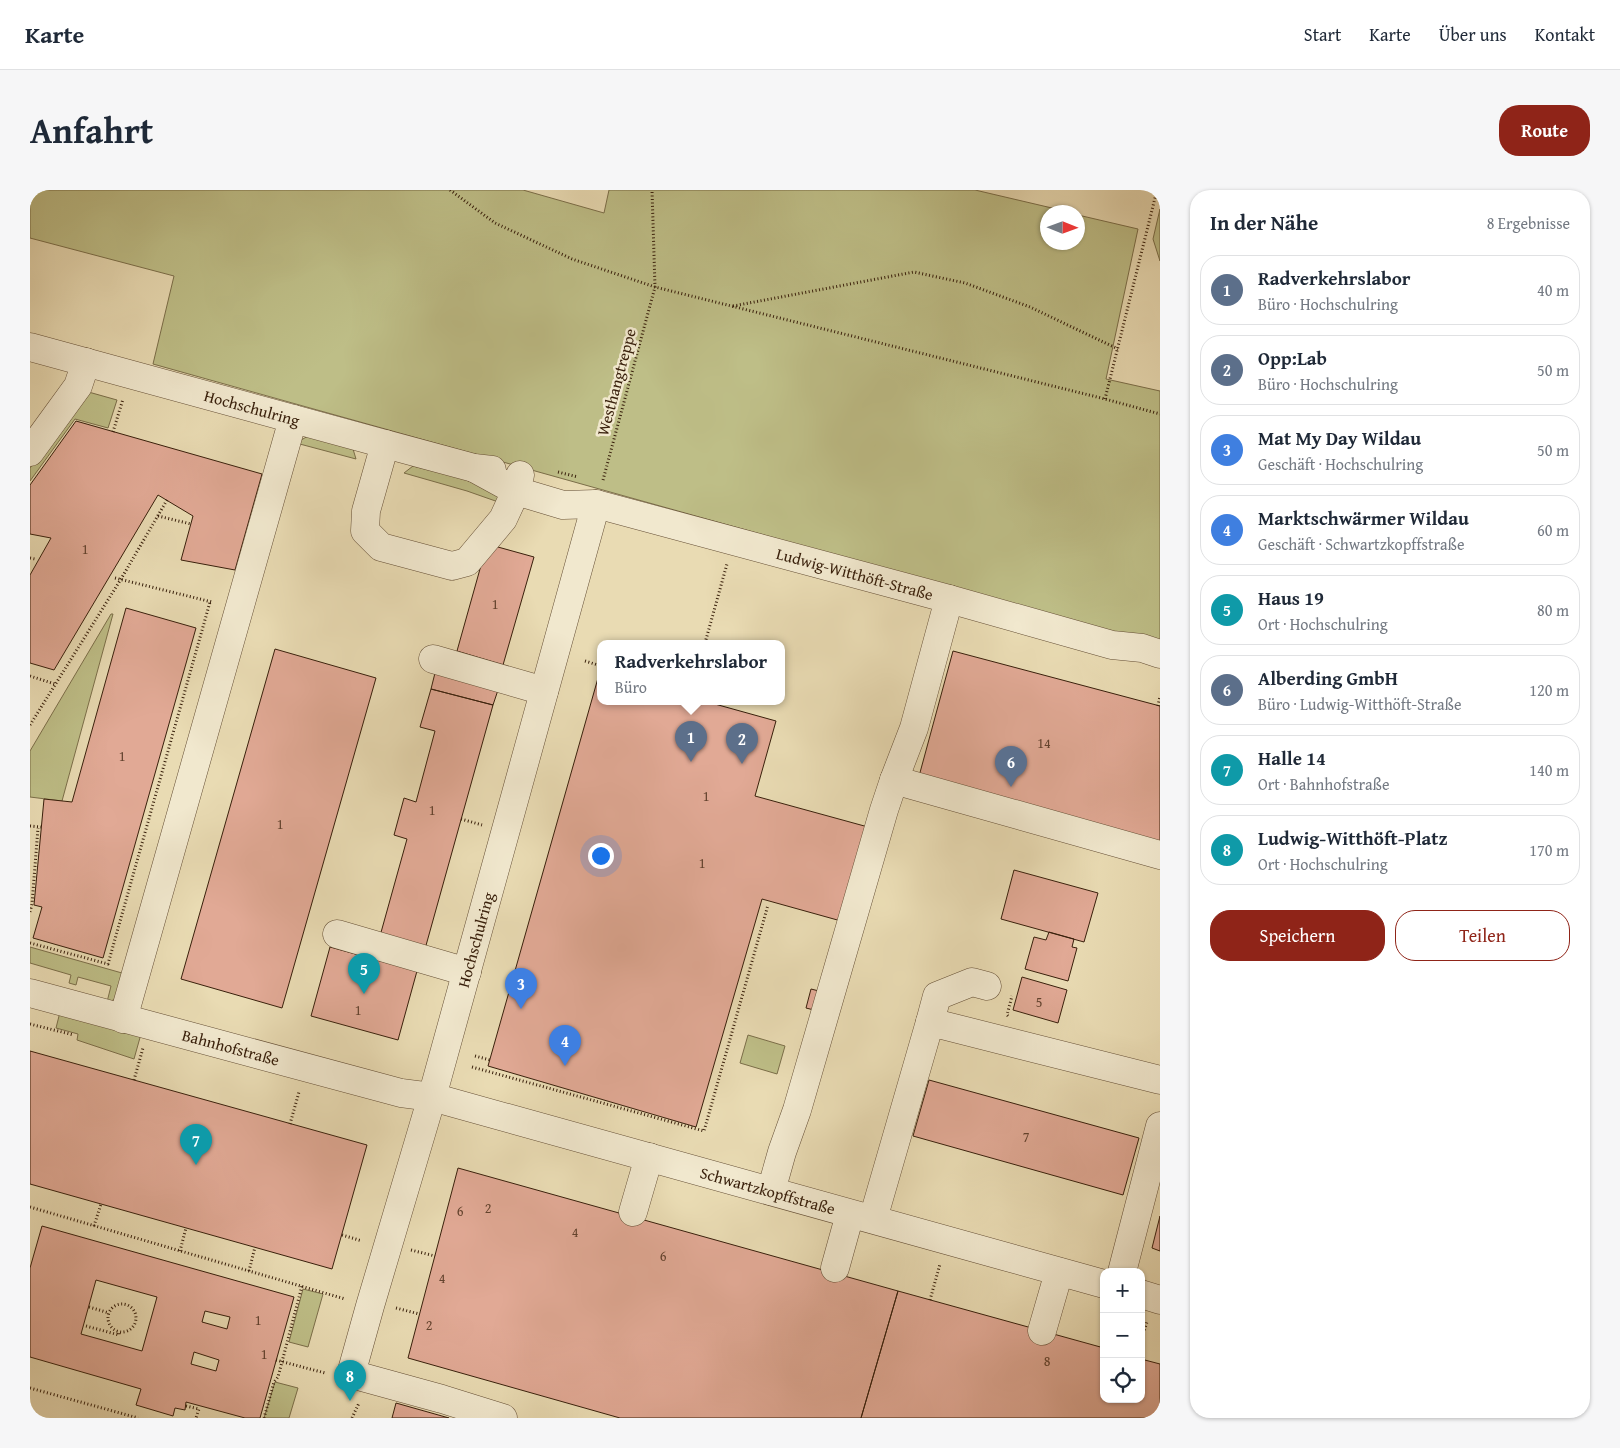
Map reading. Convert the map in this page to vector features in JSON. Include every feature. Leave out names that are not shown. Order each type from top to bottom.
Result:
[{"type":"street","name":"Hochschulring","points":[[30,347],[474,468],[518,483],[563,505],[599,494]]},
{"type":"street","points":[[30,452],[78,386],[86,362]]},
{"type":"street","points":[[123,1019],[293,419]]},
{"type":"street","points":[[385,444],[366,511],[365,530],[381,547],[452,566],[467,562],[503,519],[518,483]]},
{"type":"street","name":"Hochschulring","points":[[351,1374],[379,1306],[432,1097],[599,494]]},
{"type":"street","name":"Ludwig-Witthöft-Straße","points":[[599,494],[949,599],[1112,645],[1142,648],[1160,654]]},
{"type":"street","points":[[771,1191],[894,780],[914,728],[949,599]]},
{"type":"street","name":"Ludwig-Witthöft-Straße","points":[[1112,645],[1137,663],[1160,669]]},
{"type":"street","points":[[433,659],[544,691]]},
{"type":"street","points":[[894,780],[1160,855]]},
{"type":"street","points":[[337,934],[467,972]]},
{"type":"street","points":[[835,1268],[861,1217],[930,1022],[937,996],[972,982],[987,986]]},
{"type":"street","name":"Bahnhofstraße","points":[[30,993],[400,1093],[432,1097]]},
{"type":"street","points":[[930,1022],[1160,1080]]},
{"type":"street","name":"Schwartzkopffstraße","points":[[432,1097],[1100,1283]]},
{"type":"street","points":[[1123,1268],[1160,1126]]},
{"type":"street","points":[[633,1212],[649,1157]]},
{"type":"street","points":[[1042,1331],[1059,1272]]},
{"type":"street","points":[[1145,1295],[1160,1300]]},
{"type":"street","points":[[351,1374],[503,1418]]},
{"type":"path","points":[[450,190],[496,223],[564,255],[656,287],[1160,414]]},
{"type":"path","name":"Westhangtreppe","points":[[599,494],[656,287],[652,190]]},
{"type":"path","points":[[1105,399],[1157,190]]},
{"type":"path","points":[[730,307],[914,272],[965,282],[1030,307],[1118,349]]},
{"type":"path","points":[[113,432],[123,399]]},
{"type":"path","points":[[30,725],[121,579],[167,500]]},
{"type":"path","points":[[158,516],[191,524]]},
{"type":"path","points":[[30,558],[35,559]]},
{"type":"path","points":[[706,640],[727,564]]},
{"type":"path","points":[[116,578],[238,609]]},
{"type":"path","points":[[30,943],[108,964],[210,602]]},
{"type":"path","points":[[585,661],[597,665]]},
{"type":"path","points":[[30,676],[56,684]]},
{"type":"path","points":[[1158,706],[1160,696]]},
{"type":"path","points":[[172,712],[178,714]]},
{"type":"path","points":[[145,810],[151,811]]},
{"type":"path","points":[[461,819],[490,828]]},
{"type":"path","points":[[30,826],[40,828],[30,912]]},
{"type":"path","points":[[472,1067],[704,1131],[768,904]]},
{"type":"path","points":[[1015,1018],[1007,1015],[1013,992],[1017,994]]},
{"type":"path","points":[[30,1024],[74,1035]]},
{"type":"path","points":[[134,1080],[150,1026]]},
{"type":"path","points":[[475,1056],[490,1060]]},
{"type":"path","points":[[290,1124],[301,1066]]},
{"type":"path","points":[[94,1226],[101,1204]]},
{"type":"path","points":[[30,1207],[302,1286],[379,1306],[419,1314]]},
{"type":"path","points":[[180,1251],[186,1228]]},
{"type":"path","points":[[342,1235],[365,1242]]},
{"type":"path","points":[[930,1300],[946,1240]]},
{"type":"path","points":[[249,1271],[255,1247]]},
{"type":"path","points":[[403,1248],[435,1256]]},
{"type":"path","points":[[264,1418],[274,1382],[278,1377],[302,1286]]},
{"type":"path","points":[[128,1304],[135,1310],[137,1319],[133,1328],[129,1331],[119,1332],[111,1327],[108,1318],[109,1313],[115,1306],[128,1304]]},
{"type":"path","points":[[89,1307],[109,1313]]},
{"type":"path","points":[[86,1326],[118,1336],[119,1332]]},
{"type":"path","points":[[276,1360],[325,1373],[327,1368],[351,1374]]},
{"type":"path","points":[[30,1388],[138,1418]]},
{"type":"path","points":[[186,1406],[199,1409],[196,1418]]},
{"type":"green space","points":[[30,190],[523,190],[604,213],[609,190],[975,190],[1040,205],[1040,250],[1085,250],[1085,217],[1138,229],[1106,379],[1160,391],[1160,646],[153,364],[174,276],[30,238]]},
{"type":"green space","points":[[1160,209],[1160,261],[1153,239]]},
{"type":"green space","points":[[85,391],[117,400],[108,428],[75,419],[30,481],[30,468]]},
{"type":"green space","points":[[308,436],[353,449],[356,459],[296,443]]},
{"type":"green space","points":[[413,466],[482,483],[505,493],[504,504],[404,473]]},
{"type":"green space","points":[[111,614],[113,614],[62,801],[30,797],[30,751]]},
{"type":"green space","points":[[30,947],[122,973],[117,999],[107,1002],[111,986],[78,977],[76,985],[69,983],[71,975],[30,963]]},
{"type":"green space","points":[[60,1012],[141,1034],[134,1059],[77,1040],[78,1034],[56,1028]]},
{"type":"green space","points":[[748,1035],[785,1046],[777,1074],[740,1063]]},
{"type":"green space","points":[[303,1289],[323,1294],[308,1347],[289,1342]]},
{"type":"green space","points":[[275,1382],[298,1388],[289,1418],[264,1418]]},
{"type":"building","points":[[76,421],[262,474],[235,570],[181,560],[193,516],[158,495],[54,670],[30,663],[30,575],[51,538],[30,534],[30,485]]},
{"type":"building","points":[[487,544],[534,557],[503,665],[457,651]]},
{"type":"building","points":[[126,608],[196,628],[103,958],[33,938],[42,907],[34,905],[44,799],[72,802]]},
{"type":"building","points":[[275,649],[376,678],[282,1008],[181,979]]},
{"type":"building","points":[[953,651],[1160,706],[1160,847],[918,780]]},
{"type":"building","points":[[436,669],[499,687],[493,705],[431,689]]},
{"type":"building","points":[[597,682],[597,705],[718,705],[776,721],[755,796],[868,827],[841,921],[762,899],[696,1127],[488,1066]]},
{"type":"building","points":[[431,689],[493,705],[425,949],[380,936],[407,839],[394,835],[404,798],[416,802],[435,731],[420,727]]},
{"type":"building","points":[[1014,870],[1098,893],[1084,942],[1001,919]]},
{"type":"building","points":[[1049,932],[1074,939],[1072,947],[1077,948],[1068,981],[1025,969],[1034,937],[1046,940]]},
{"type":"building","points":[[330,947],[417,971],[398,1040],[311,1016]]},
{"type":"building","points":[[1022,977],[1067,990],[1058,1023],[1013,1010]]},
{"type":"building","points":[[811,989],[819,991],[814,1010],[806,1008]]},
{"type":"building","points":[[30,1051],[367,1145],[332,1269],[30,1184]]},
{"type":"building","points":[[929,1080],[1139,1138],[1123,1195],[913,1136]]},
{"type":"building","points":[[458,1168],[898,1291],[861,1418],[620,1418],[408,1358]]},
{"type":"building","points":[[1160,1216],[1160,1251],[1152,1248]]},
{"type":"building","points":[[42,1226],[294,1297],[260,1418],[245,1418],[186,1402],[185,1410],[175,1408],[173,1416],[136,1405],[141,1389],[30,1357],[30,1268]],"holes":[[[96,1280],[157,1297],[142,1351],[81,1334]],[[205,1311],[230,1317],[227,1329],[202,1322]],[[194,1352],[219,1360],[216,1371],[191,1364]]]},
{"type":"building","points":[[898,1291],[1100,1347],[1100,1403],[1145,1403],[1145,1360],[1160,1364],[1160,1418],[861,1418]]},
{"type":"building","points":[[396,1403],[403,1405],[449,1418],[392,1418]]},
{"type":"place","name":"Radverkehrslabor","points":[[691,762]]},
{"type":"place","name":"Opp:Lab","points":[[742,764]]},
{"type":"place","name":"Alberding GmbH","points":[[1011,787]]},
{"type":"place","name":"Haus 19","points":[[364,994]]},
{"type":"place","name":"Mat My Day Wildau","points":[[521,1009]]},
{"type":"place","name":"Marktschwärmer Wildau","points":[[565,1066]]},
{"type":"place","name":"Halle 14","points":[[196,1165]]},
{"type":"place","name":"Ludwig-Witthöft-Platz","points":[[350,1401]]}]
